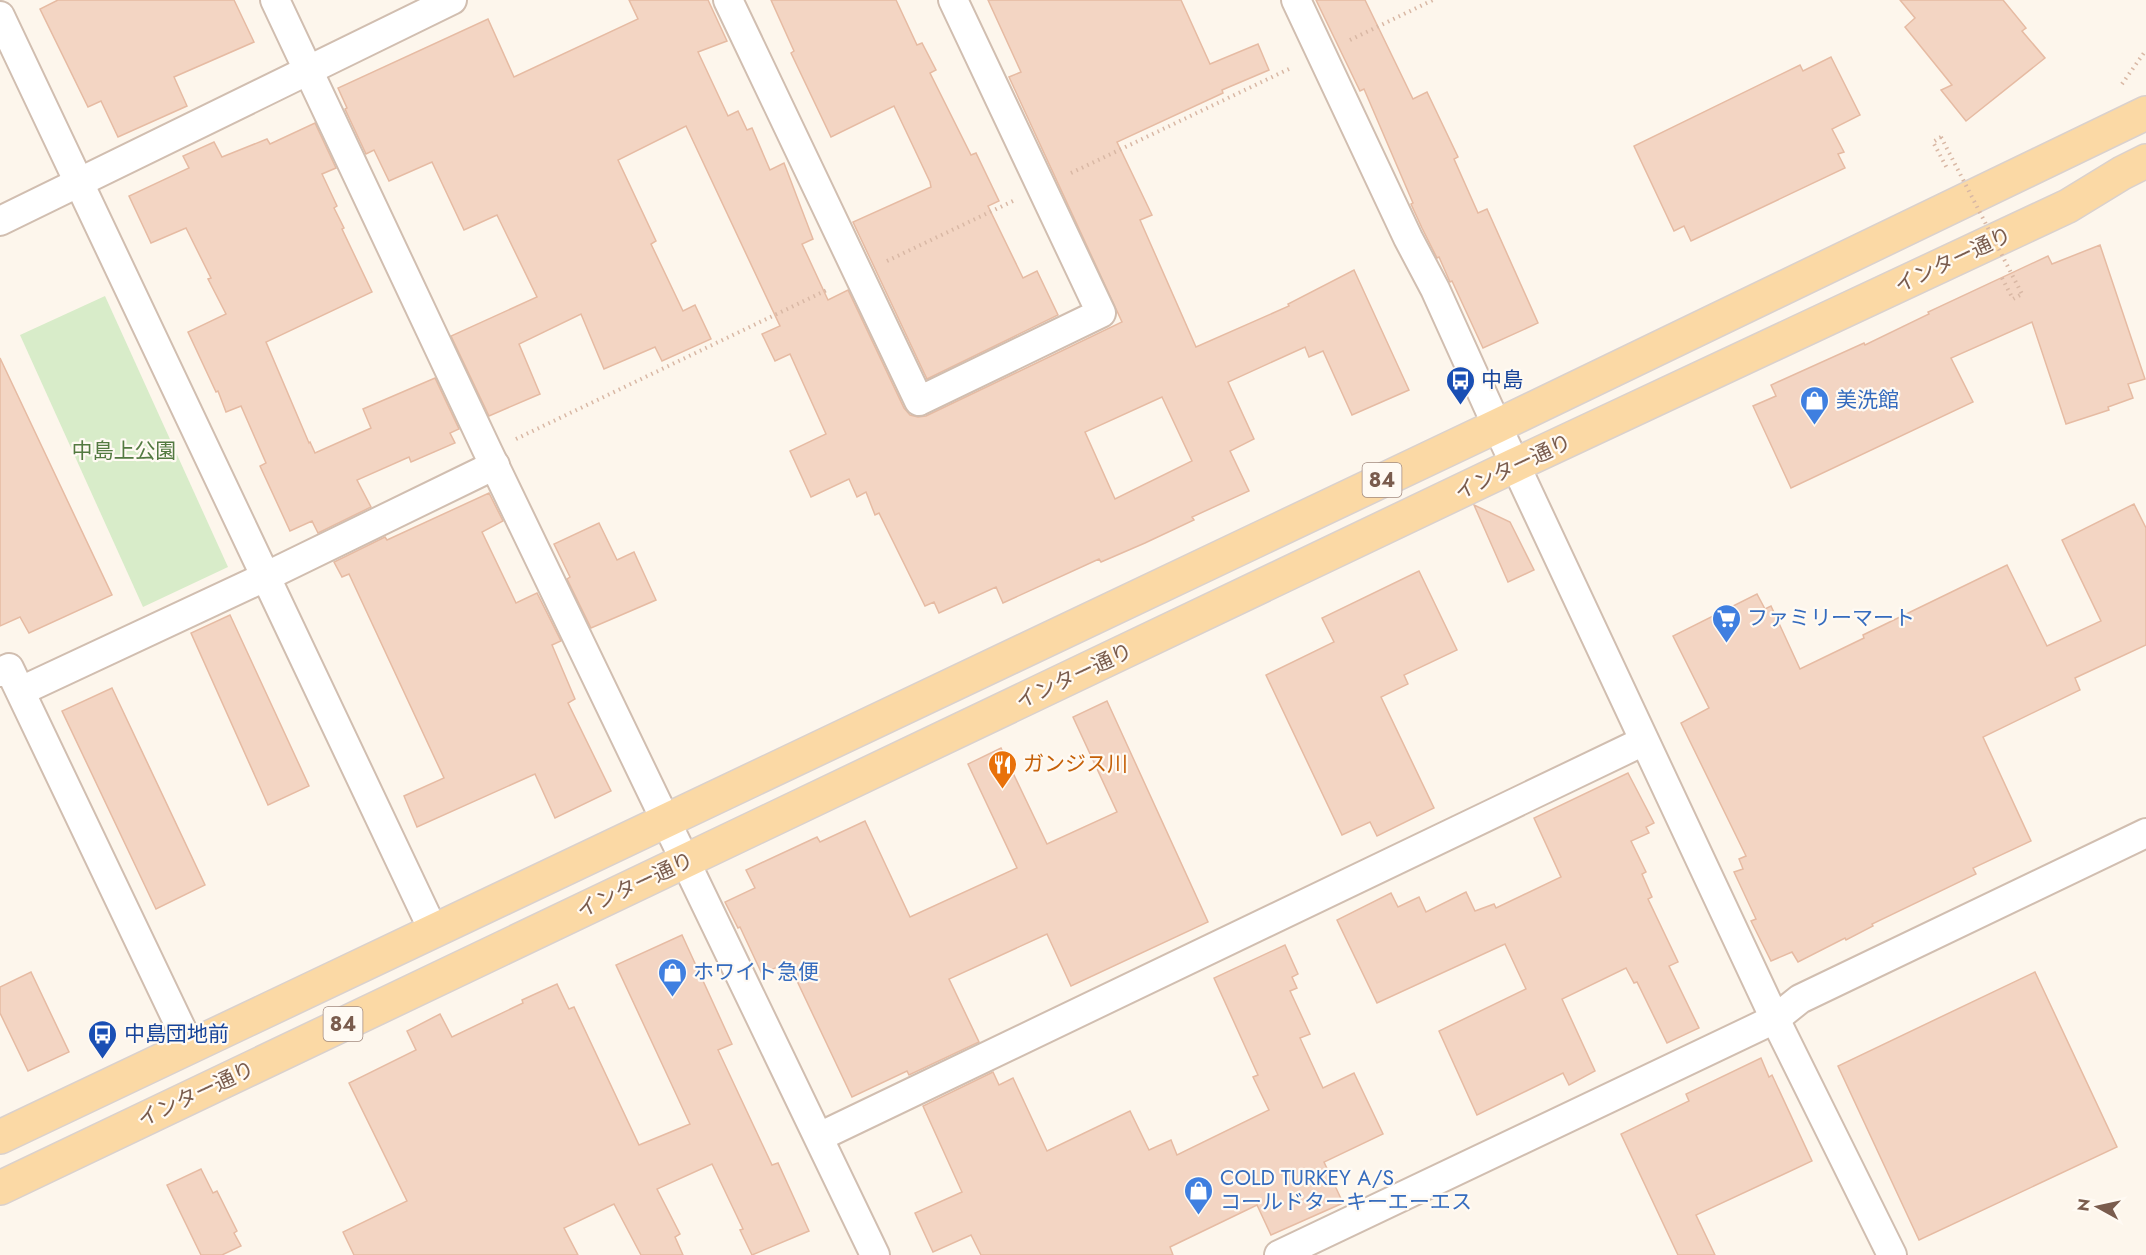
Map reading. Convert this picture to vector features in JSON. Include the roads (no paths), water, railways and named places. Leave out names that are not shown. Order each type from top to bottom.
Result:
[{"type":"main road","name":"インター通り","points":[[0,1137],[1497,426],[2146,113]]},
{"type":"main road","name":"インター通り","points":[[0,1188],[1515,465],[2068,206],[2146,161]]},
{"type":"main road","points":[[2068,206],[2146,184]]},
{"type":"street","points":[[275,0],[875,1255]]},
{"type":"street","points":[[0,221],[452,0]]},
{"type":"street","points":[[728,0],[919,401],[1101,313],[953,0]]},
{"type":"street","points":[[1296,0],[1408,238],[1435,288],[1515,465],[1775,1019],[1892,1255]]},
{"type":"street","points":[[0,16],[434,932]]},
{"type":"street","points":[[21,691],[267,576],[492,458]]},
{"type":"street","points":[[0,672],[9,668],[21,691],[190,1047]]},
{"type":"street","points":[[819,1137],[1644,741]]},
{"type":"street","points":[[1279,1255],[1775,1019],[1800,999],[2146,833]]},
{"type":"place","name":"中島","points":[[1460,406]]},
{"type":"place","name":"美洗館","points":[[1815,426]]},
{"type":"place","name":"ファミリーマート","points":[[1726,644]]},
{"type":"place","name":"ガンジス川","points":[[1002,790]]},
{"type":"place","name":"ホワイト急便","points":[[672,998]]},
{"type":"place","name":"中島団地前","points":[[103,1060]]},
{"type":"place","name":"COLD TURKEY A/S コールドターキーエーエス","points":[[1199,1216]]},
{"type":"park label","name":"中島上公園","points":[[124,451]]}]
